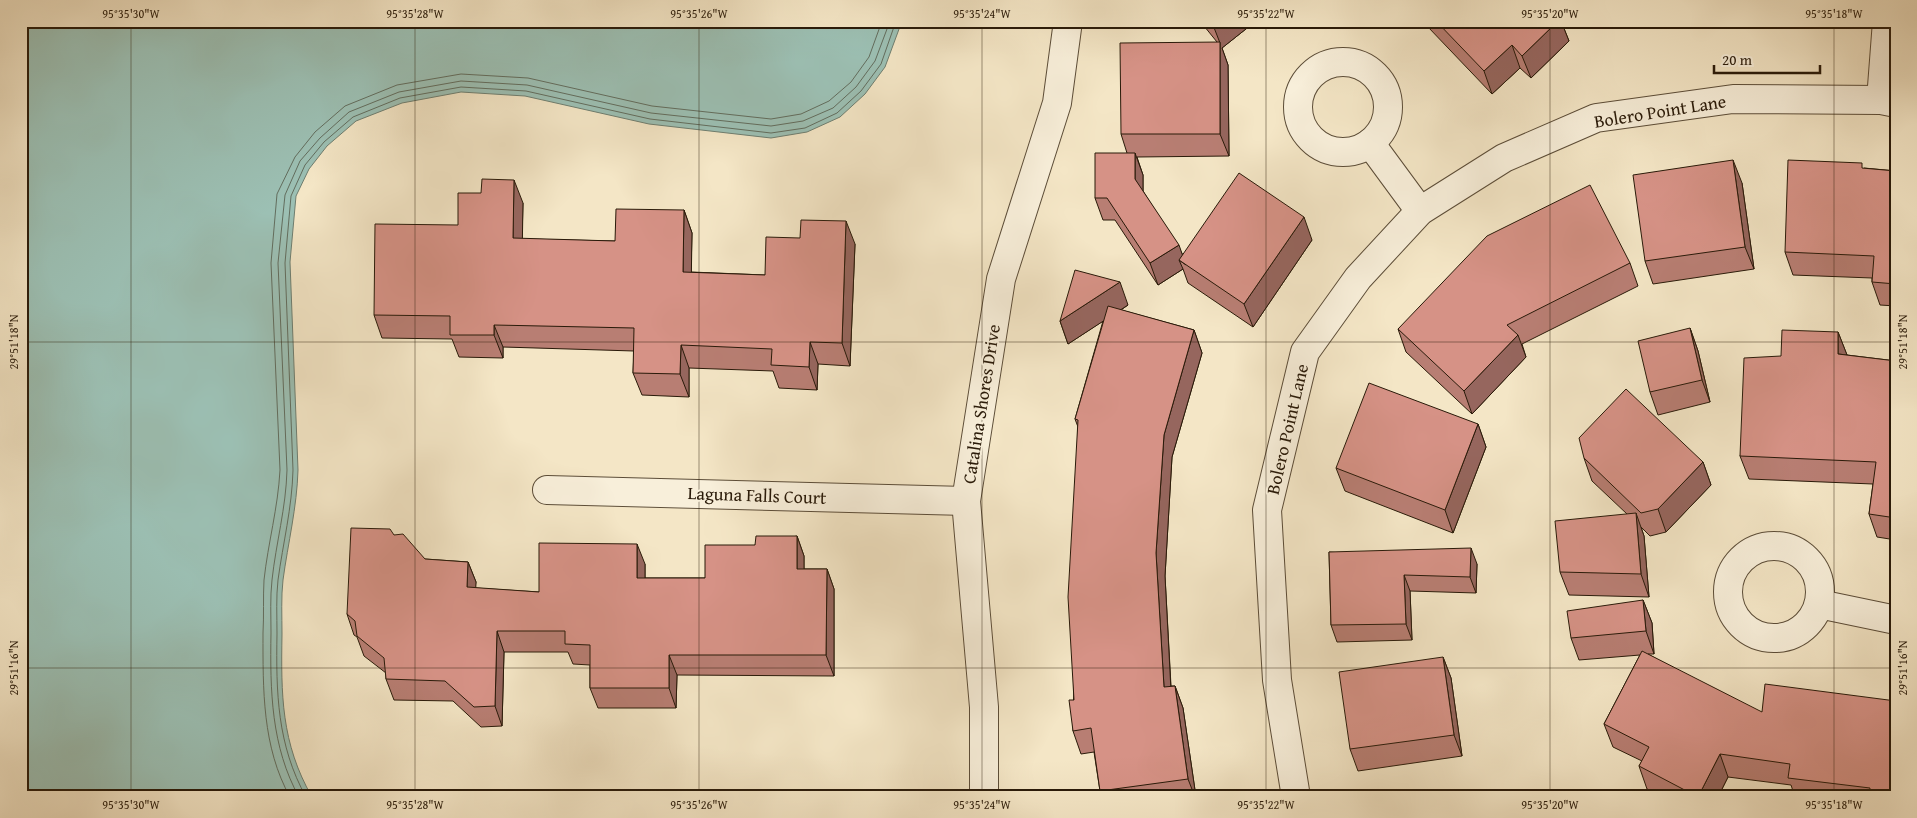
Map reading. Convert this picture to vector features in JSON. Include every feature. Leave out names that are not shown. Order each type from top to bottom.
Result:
[{"type":"street","name":"Catalina Shores Drive","points":[[984,797],[984,707],[966,501],[1001,279],[1058,103],[1068,21]]},
{"type":"street","points":[[1887,21],[1889,101]]},
{"type":"street","name":"Bolero Point Lane","points":[[1296,797],[1277,680],[1267,510],[1305,352],[1358,278],[1420,211],[1504,158],[1596,118],[1733,99],[1889,101]]},
{"type":"street","points":[[1370,143],[1420,211]]},
{"type":"street","name":"Laguna Falls Court","points":[[547,490],[966,501]]},
{"type":"street","points":[[1819,604],[1896,620]]},
{"type":"water","points":[[21,21],[902,21],[885,67],[865,94],[840,117],[807,132],[771,138],[649,124],[525,96],[461,92],[402,103],[356,121],[327,146],[309,169],[296,196],[290,262],[298,470],[282,600],[282,677],[285,718],[294,757],[312,797],[21,797]]},
{"type":"building","points":[[1210,21],[1218,21],[1213,25]]},
{"type":"building","points":[[1436,21],[1558,21],[1522,56],[1512,45],[1484,71]]},
{"type":"building","points":[[1220,42],[1220,134],[1121,134],[1120,43]]},
{"type":"building","points":[[1095,153],[1135,153],[1135,179],[1179,245],[1150,263],[1107,198],[1095,198]]},
{"type":"building","points":[[1733,160],[1745,247],[1645,261],[1633,175]]},
{"type":"building","points":[[1788,160],[1862,163],[1862,168],[1896,171],[1896,284],[1872,282],[1874,256],[1785,252]]},
{"type":"building","points":[[1239,173],[1304,217],[1244,304],[1179,260]]},
{"type":"building","points":[[482,179],[514,180],[513,238],[615,241],[616,209],[684,210],[683,272],[765,275],[766,237],[800,238],[801,220],[846,221],[842,343],[810,342],[809,367],[771,365],[772,349],[681,345],[680,374],[633,373],[634,328],[494,325],[494,335],[450,335],[450,316],[374,315],[375,224],[458,225],[458,193],[481,193]]},
{"type":"building","points":[[1590,185],[1630,263],[1507,325],[1518,335],[1464,391],[1398,329],[1487,236]]},
{"type":"building","points":[[1075,270],[1120,282],[1060,321]]},
{"type":"building","points":[[1108,306],[1194,330],[1164,435],[1156,553],[1164,687],[1175,686],[1188,779],[1100,791],[1091,728],[1073,731],[1069,700],[1074,700],[1068,597],[1078,420],[1075,419]]},
{"type":"building","points":[[1690,328],[1702,380],[1650,392],[1638,341]]},
{"type":"building","points":[[1782,330],[1838,332],[1838,354],[1896,361],[1896,518],[1869,514],[1876,462],[1740,456],[1744,358],[1781,356]]},
{"type":"building","points":[[1369,383],[1478,424],[1445,510],[1336,468]]},
{"type":"building","points":[[1626,389],[1703,462],[1658,509],[1641,513],[1584,458],[1579,438]]},
{"type":"building","points":[[1636,513],[1641,574],[1560,572],[1555,521]]},
{"type":"building","points":[[351,528],[390,529],[394,535],[403,534],[425,559],[468,562],[467,587],[539,592],[539,543],[637,544],[637,578],[705,578],[705,545],[755,545],[756,536],[797,536],[797,569],[827,569],[826,655],[669,655],[669,688],[590,688],[590,645],[565,644],[565,631],[497,631],[495,706],[474,707],[445,681],[386,679],[384,658],[357,636],[355,621],[347,614]]},
{"type":"building","points":[[1471,548],[1470,577],[1404,575],[1406,624],[1331,625],[1329,552]]},
{"type":"building","points":[[1643,600],[1646,631],[1571,638],[1567,611]]},
{"type":"building","points":[[1642,651],[1762,712],[1765,684],[1896,701],[1896,797],[1869,797],[1870,788],[1788,778],[1790,764],[1720,754],[1698,797],[1639,766],[1649,747],[1604,724]]},
{"type":"building","points":[[1443,657],[1454,735],[1350,749],[1339,672]]}]
